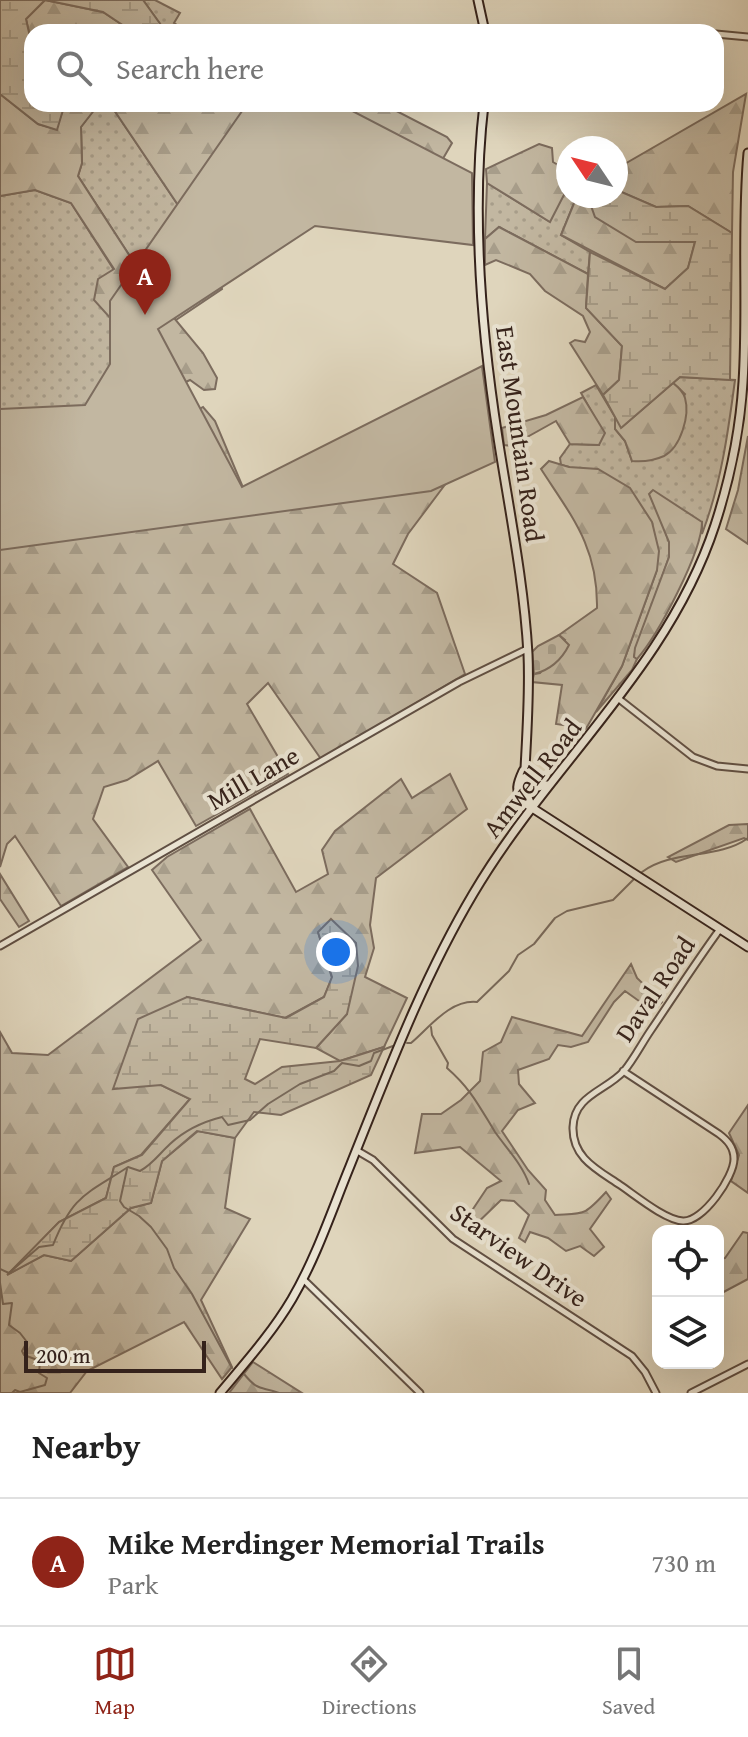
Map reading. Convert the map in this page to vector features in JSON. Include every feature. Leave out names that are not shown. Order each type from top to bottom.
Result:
[{"type":"main road","points":[[478,0],[483,24]]},
{"type":"main road","name":"East Mountain Road","points":[[484,112],[479,186],[484,319],[491,395],[517,555],[527,649],[524,774],[517,785],[517,794],[532,807]]},
{"type":"main road","name":"Amwell Road","points":[[220,1393],[266,1337],[303,1279],[401,1039],[446,944],[492,863],[532,807],[649,659],[680,607],[706,551],[726,488],[738,430],[743,383],[748,153]]},
{"type":"main road","points":[[524,774],[527,784],[533,788],[542,788],[552,782]]},
{"type":"main road","points":[[532,807],[748,947]]},
{"type":"street","points":[[724,35],[748,37]]},
{"type":"street","name":"Mill Lane","points":[[0,946],[459,682],[527,649]]},
{"type":"street","points":[[619,699],[693,757],[717,766],[748,769]]},
{"type":"street","name":"Daval Road","points":[[623,1071],[728,1141],[734,1158],[732,1168],[700,1216],[680,1221],[588,1164],[576,1148],[573,1129],[578,1110],[589,1095],[623,1071],[720,929]]},
{"type":"street","name":"Starview Drive","points":[[356,1150],[373,1160],[453,1239],[632,1356],[656,1393]]},
{"type":"street","points":[[303,1279],[420,1393]]},
{"type":"street","points":[[691,1393],[748,1364]]},
{"type":"green space","points":[[0,0],[45,0],[24,24],[24,112],[62,112],[57,130],[38,124],[0,94]]},
{"type":"green space","points":[[45,0],[103,12],[121,24],[27,24],[26,19]]},
{"type":"green space","points":[[45,0],[143,0],[160,24],[121,24],[103,12]]},
{"type":"green space","points":[[143,0],[155,0],[180,13],[176,24],[160,24]]},
{"type":"green space","points":[[0,94],[38,124],[56,129],[62,112],[93,112],[81,127],[82,163],[78,176],[155,295],[203,353],[217,378],[215,389],[204,390],[190,380],[173,388],[185,417],[203,407],[215,421],[242,485],[235,489],[114,433],[131,341],[94,300],[98,279],[114,269],[71,203],[35,190],[0,196]]},
{"type":"green space","points":[[746,94],[733,172],[732,233],[688,206],[656,207],[628,195],[628,162],[715,112],[724,112],[724,107]]},
{"type":"green space","points":[[92,112],[115,112],[215,260],[222,289],[176,320],[155,295],[78,176],[82,163],[81,127]]},
{"type":"green space","points":[[115,112],[259,112],[337,211],[215,260]]},
{"type":"green space","points":[[241,112],[354,112],[472,173],[473,245],[315,226],[158,329],[242,487],[482,366],[495,462],[431,491],[0,550],[0,409],[85,405],[110,364],[110,301]]},
{"type":"green space","points":[[332,112],[399,112],[447,137],[452,143],[437,169]]},
{"type":"green space","points":[[539,144],[552,148],[553,162],[556,164],[557,208],[550,222],[487,183],[486,169]]},
{"type":"green space","points":[[487,183],[549,221],[556,208],[572,208],[561,235],[590,252],[588,274],[499,227],[485,239]]},
{"type":"green space","points":[[35,190],[71,203],[114,270],[152,358],[131,409],[0,437],[0,196]]},
{"type":"green space","points":[[628,195],[656,207],[688,206],[732,233],[730,380],[680,377],[621,428],[603,395],[619,380],[622,346],[586,308],[590,252],[665,289],[688,268],[695,242],[636,242],[595,217],[592,208],[628,208]]},
{"type":"green space","points":[[572,208],[603,208],[695,242],[688,268],[665,289],[561,235]]},
{"type":"green space","points":[[499,227],[588,274],[586,308],[622,346],[619,380],[603,395],[570,343],[575,340],[585,342],[590,332],[583,316],[545,291],[530,274],[496,260],[485,265],[485,239]]},
{"type":"green space","points":[[680,377],[735,380],[719,477],[702,534],[702,522],[664,528],[669,542],[669,557],[634,656],[637,659],[632,670],[596,712],[622,666],[657,570],[569,467],[561,465],[560,458],[570,444],[599,445],[594,416],[581,393],[596,385],[615,417],[615,429],[625,441],[632,461],[685,394],[673,383]]},
{"type":"green space","points":[[673,383],[683,393],[686,405],[685,421],[675,446],[656,459],[632,461],[625,441],[615,429],[615,417],[622,427]]},
{"type":"green space","points":[[583,397],[605,433],[599,445],[570,444],[556,421],[511,446],[504,445],[502,428],[546,415]]},
{"type":"green space","points":[[748,436],[748,544],[726,529],[738,490]]},
{"type":"green space","points":[[549,461],[569,467],[598,469],[630,488],[652,522],[659,551],[657,570],[622,666],[587,727],[558,761],[555,746],[566,743],[570,726],[556,724],[562,685],[532,682],[534,674],[540,673],[565,640],[559,635],[597,608],[588,550],[573,518],[541,469]]},
{"type":"green space","points":[[444,486],[408,534],[393,564],[437,593],[465,674],[321,759],[268,683],[247,704],[288,774],[196,826],[158,761],[127,780],[104,787],[93,819],[128,867],[61,906],[15,836],[7,844],[0,867],[0,536]]},
{"type":"green space","points":[[653,490],[702,522],[687,572],[656,632],[637,659],[634,657],[635,648],[669,557],[669,542],[649,494]]},
{"type":"green space","points":[[559,635],[569,645],[566,650],[550,667],[534,674],[532,652]]},
{"type":"green space","points":[[450,774],[467,809],[376,878],[370,925],[374,948],[365,977],[407,998],[384,1047],[340,1061],[316,1048],[347,1014],[318,932],[332,978],[324,997],[285,1018],[187,997],[161,1085],[190,1099],[141,1155],[114,1167],[106,1198],[59,1222],[10,1273],[44,1255],[71,1261],[131,1208],[151,1203],[162,1161],[198,1131],[235,1138],[225,1208],[250,1219],[201,1300],[232,1367],[222,1379],[184,1322],[87,1371],[70,1393],[0,1393],[0,1032],[12,1053],[48,1055],[201,940],[152,870],[167,857],[250,809],[296,892],[328,874],[322,850],[335,831],[401,779],[412,798]]},
{"type":"green space","points":[[748,824],[748,840],[744,838],[676,862],[668,857],[729,825]]},
{"type":"green space","points":[[0,874],[29,921],[19,927],[0,899]]},
{"type":"green space","points":[[331,919],[356,943],[358,966],[347,1014],[316,1048],[260,1039],[245,1079],[255,1084],[282,1067],[340,1061],[384,1047],[371,1075],[281,1115],[254,1112],[235,1138],[197,1131],[162,1161],[151,1203],[131,1208],[71,1261],[44,1255],[7,1275],[59,1222],[106,1198],[114,1167],[142,1155],[190,1099],[161,1085],[113,1089],[138,1019],[187,997],[286,1018],[324,997],[332,977],[318,932]]},
{"type":"green space","points":[[631,964],[637,978],[662,1002],[653,1011],[625,991],[614,1002],[588,1042],[571,1047],[558,1045],[549,1059],[518,1070],[519,1084],[535,1103],[518,1110],[502,1131],[528,1170],[546,1190],[545,1200],[555,1215],[584,1212],[606,1192],[611,1199],[590,1229],[604,1247],[594,1256],[580,1246],[566,1251],[548,1238],[530,1232],[525,1242],[519,1238],[529,1215],[514,1201],[501,1200],[470,1230],[465,1221],[487,1188],[501,1181],[460,1147],[415,1153],[422,1114],[441,1114],[480,1081],[483,1052],[501,1042],[512,1017],[582,1036]]},
{"type":"green space","points":[[748,1105],[748,1193],[731,1181],[739,1155],[729,1133]]},
{"type":"green space","points":[[743,1232],[748,1233],[748,1279],[724,1292],[725,1258]]},
{"type":"green space","points":[[253,1362],[302,1393],[229,1393]]},
{"type":"waterway","points":[[642,872],[667,860],[723,849],[748,838]]},
{"type":"waterway","points":[[407,1043],[411,1043],[449,1010],[467,1002],[477,1002],[555,918],[567,911],[613,900],[634,879]]},
{"type":"waterway","points":[[431,1027],[432,1035],[448,1063],[447,1068],[474,1098],[529,1184]]},
{"type":"waterway","points":[[0,1269],[9,1273],[39,1247],[53,1245],[67,1216],[82,1198],[128,1167],[140,1171],[145,1168],[188,1131],[222,1117],[228,1125],[250,1120],[268,1104],[300,1084],[334,1071],[342,1063],[359,1066],[371,1061],[374,1053],[393,1046]]},
{"type":"waterway","points":[[127,1169],[120,1201],[151,1227],[167,1249],[174,1268],[192,1294],[232,1368]]},
{"type":"waterway","points":[[0,1283],[3,1304],[12,1303],[9,1325],[27,1342],[22,1351],[24,1355],[40,1361],[39,1373],[47,1378],[45,1385],[12,1393]]},
{"type":"waterway","points":[[244,1374],[257,1386],[279,1393]]},
{"type":"place","name":"Mike Merdinger Memorial Trails","points":[[145,315]]}]
